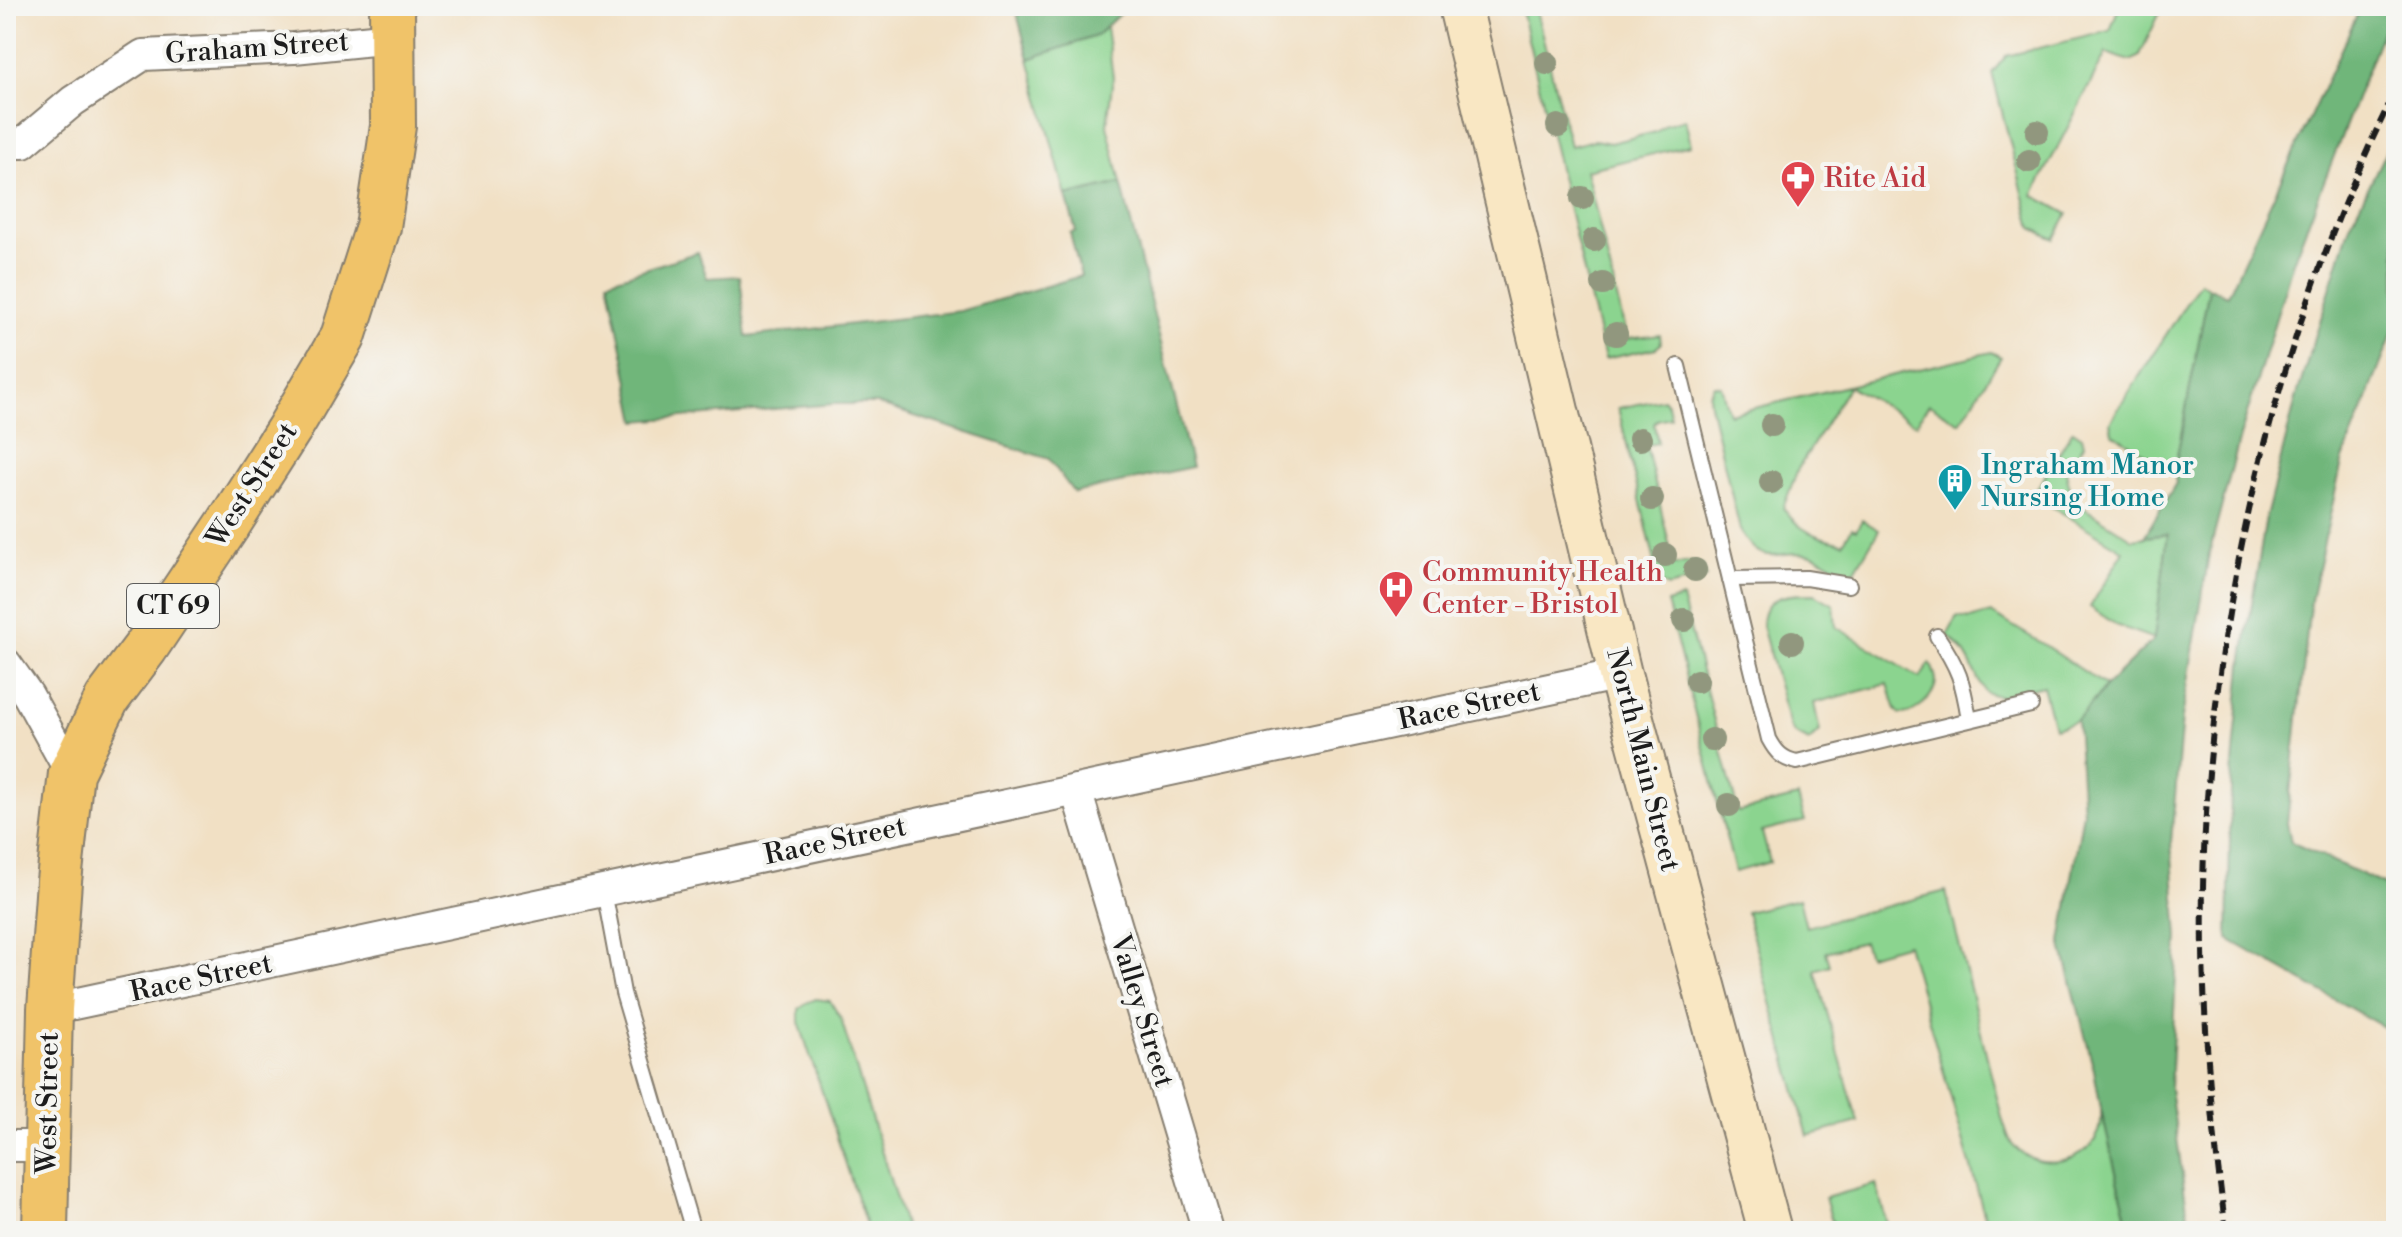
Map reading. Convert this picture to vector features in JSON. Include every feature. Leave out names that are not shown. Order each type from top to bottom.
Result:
[{"type":"main road","name":"West Street","points":[[45,1231],[26,1146],[50,1009],[71,773],[107,699],[146,647],[229,523],[343,337],[378,227],[393,126],[392,22]]},
{"type":"street","name":"North Main Street","points":[[1460,6],[1620,674],[1770,1231]]},
{"type":"street","name":"Graham Street","points":[[6,143],[23,143],[73,101],[143,55],[294,48],[392,22]]},
{"type":"street","points":[[6,664],[28,695],[71,773]]},
{"type":"street","name":"Race Street","points":[[50,1009],[1620,674]]},
{"type":"street","name":"Valley Street","points":[[1076,790],[1208,1231]]},
{"type":"lane","points":[[1678,366],[1769,739],[1775,750],[1785,759],[1797,762],[2031,705]]},
{"type":"lane","points":[[1730,579],[1806,578],[1849,585]]},
{"type":"lane","points":[[1937,636],[1963,680],[1969,719]]},
{"type":"lane","points":[[604,891],[623,993],[693,1231]]},
{"type":"green space","points":[[1015,6],[1128,6],[1096,36],[1029,59]]},
{"type":"green space","points":[[1520,6],[1535,6],[1570,146],[1595,140],[1610,143],[1656,132],[1667,124],[1685,119],[1691,145],[1586,170],[1627,339],[1660,335],[1661,344],[1656,348],[1605,359]]},
{"type":"green space","points":[[2119,6],[2163,6],[2139,57],[2130,61],[2106,53],[2033,195],[2068,214],[2054,239],[2032,228],[1992,73],[2006,56],[2110,31]]},
{"type":"green space","points":[[2361,6],[2392,6],[2293,262],[2240,437],[2209,554],[2182,718],[2171,842],[2178,937],[2170,1088],[2190,1231],[2130,1231],[2061,942],[2083,812],[2077,721],[2106,686],[2154,639],[2168,534],[2144,537],[2176,483],[2174,472],[2209,288],[2228,295]]},
{"type":"green space","points":[[1106,27],[1113,77],[1107,125],[1121,183],[1066,196],[1029,59],[1095,36]]},
{"type":"green space","points":[[2396,130],[2396,325],[2342,462],[2310,605],[2287,823],[2291,842],[2396,890],[2396,1034],[2228,939],[2231,787],[2242,664],[2266,517],[2297,395],[2350,225]]},
{"type":"green space","points":[[1121,183],[1192,467],[1074,493],[1049,459],[877,404],[834,404],[637,421],[608,281],[698,252],[707,278],[740,276],[747,337],[960,311],[1081,276],[1070,233],[1076,231],[1066,196]]},
{"type":"green space","points":[[2200,282],[2209,288],[2174,472],[2112,433],[2110,422]]},
{"type":"green space","points":[[1991,352],[2001,357],[1960,423],[1929,404],[1916,424],[1849,386],[1798,469],[1783,508],[1809,532],[1843,543],[1852,528],[1856,530],[1862,520],[1879,530],[1851,577],[1817,557],[1800,553],[1765,554],[1749,543],[1740,530],[1710,404],[1709,395],[1714,385],[1721,386],[1729,414]]},
{"type":"green space","points":[[1663,399],[1671,417],[1657,420],[1654,424],[1658,443],[1646,445],[1674,565],[1699,564],[1703,566],[1706,577],[1668,587],[1660,583],[1618,408]]},
{"type":"green space","points":[[2073,430],[2082,436],[2084,444],[2066,472],[2073,501],[2133,539],[2168,534],[2154,639],[2118,626],[2090,607],[2124,551],[2033,495]]},
{"type":"green space","points":[[1815,594],[1834,605],[1836,627],[1920,678],[1930,663],[1935,674],[1935,687],[1923,704],[1911,712],[1900,714],[1888,684],[1814,703],[1820,732],[1809,741],[1794,733],[1762,626],[1763,615],[1779,598]]},
{"type":"green space","points":[[1682,598],[1738,812],[1798,797],[1805,821],[1762,832],[1770,862],[1735,872],[1667,603]]},
{"type":"green space","points":[[1991,613],[2106,686],[2077,721],[2054,728],[2043,686],[2000,697],[1985,692],[1965,655],[1947,635],[1958,617],[1970,619]]},
{"type":"green space","points":[[1946,891],[2002,1118],[2011,1142],[2031,1158],[2044,1161],[2070,1159],[2091,1145],[2098,1134],[2101,1109],[2130,1231],[1989,1231],[1907,944],[1868,955],[1863,942],[1826,952],[1830,965],[1815,970],[1858,1122],[1808,1136],[1746,912],[1799,899],[1806,927]]},
{"type":"green space","points":[[816,999],[830,1001],[841,1019],[906,1231],[868,1231],[799,1022],[799,1009]]},
{"type":"green space","points":[[1876,1184],[1889,1231],[1835,1231],[1825,1198]]},
{"type":"railway","points":[[2226,1231],[2210,1089],[2203,947],[2204,852],[2222,656],[2239,558],[2287,365],[2355,179],[2396,90]]},
{"type":"place","name":"Rite Aid","points":[[1798,209]]},
{"type":"place","name":"Ingraham Manor Nursing Home","points":[[1955,512]]},
{"type":"place","name":"Community Health Center - Bristol","points":[[1396,619]]}]
